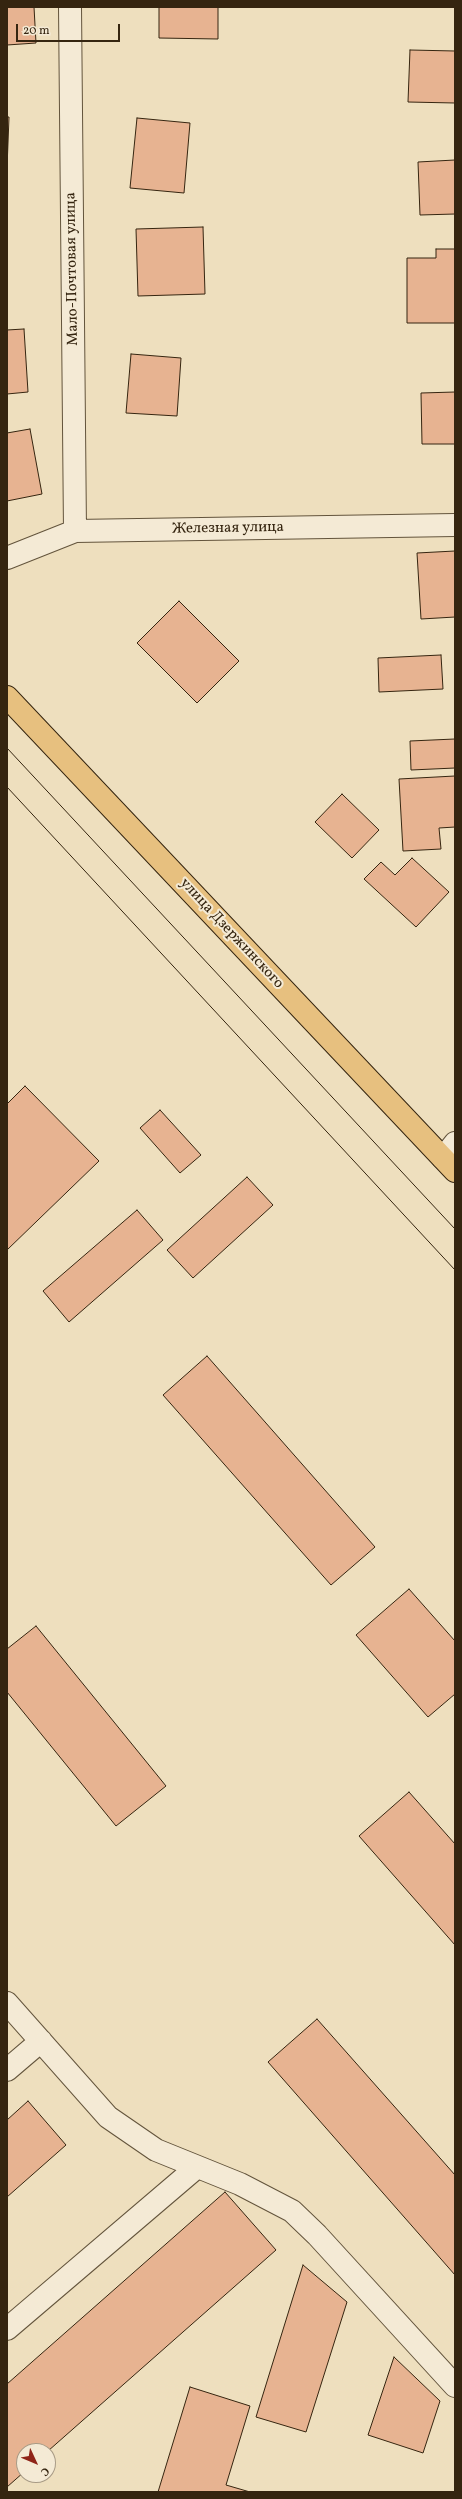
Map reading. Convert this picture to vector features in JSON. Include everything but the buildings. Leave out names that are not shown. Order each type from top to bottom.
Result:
[{"type":"main road","name":"улица Дзержинского","points":[[7,697],[451,1157]]},
{"type":"street","name":"Мало-Почтовая улица","points":[[70,7],[75,531]]},
{"type":"street","name":"Железная улица","points":[[7,558],[75,531],[455,525]]},
{"type":"street","points":[[7,2002],[108,2117],[156,2150],[240,2184],[292,2211],[317,2235],[455,2386]]},
{"type":"street","points":[[7,2070],[41,2041]]},
{"type":"street","points":[[7,2329],[197,2167]]},
{"type":"tram line","points":[[7,748],[455,1229]]},
{"type":"tram line","points":[[7,787],[455,1270]]}]
